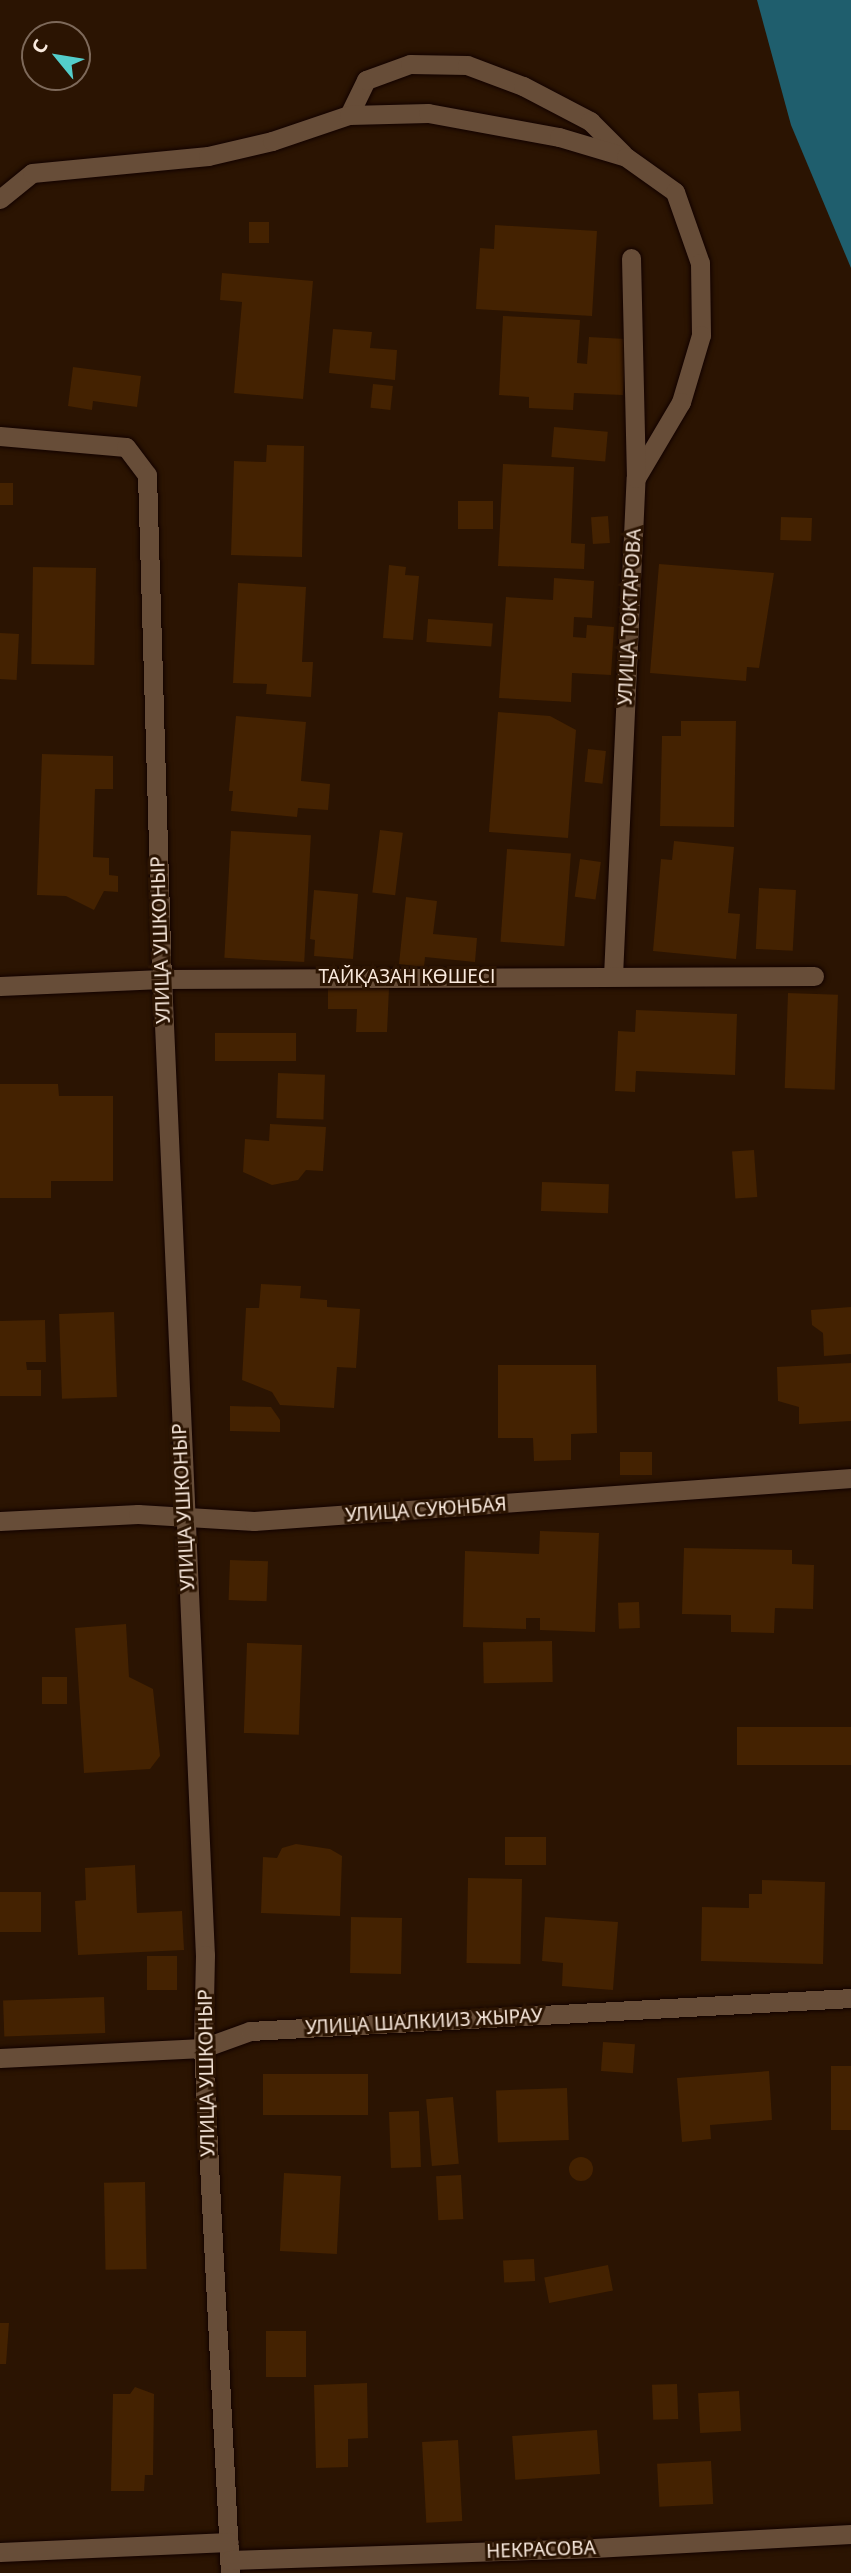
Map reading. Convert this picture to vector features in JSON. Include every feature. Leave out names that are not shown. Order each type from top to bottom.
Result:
[{"type":"street","points":[[349,115],[366,80],[410,64],[467,65],[523,86],[590,121],[626,157],[676,192],[699,263],[701,335],[681,402],[636,478]]},
{"type":"street","points":[[0,199],[32,173],[208,156],[272,141],[349,115],[428,113],[558,137],[626,157]]},
{"type":"street","name":"УЛИЦА ТОКТАРОВА","points":[[613,976],[636,478],[631,258]]},
{"type":"street","name":"УЛИЦА УШКОНЫР","points":[[0,436],[125,447],[147,475],[162,979],[205,1955],[203,2048],[230,2558]]},
{"type":"street","name":"ТАЙҚАЗАН КӨШЕСІ","points":[[0,986],[162,979],[814,976]]},
{"type":"street","name":"УЛИЦА СУЮНБАЯ","points":[[0,1521],[184,1515],[254,1521],[851,1478]]},
{"type":"street","name":"УЛИЦА ШАЛКИИЗ ЖЫРАУ","points":[[0,2058],[203,2048],[250,2031],[851,1998]]},
{"type":"street","name":"НЕКРАСОВА","points":[[0,2553],[230,2558],[594,2548],[851,2534]]},
{"type":"water","points":[[757,0],[851,0],[851,268],[791,125]]},
{"type":"building","points":[[249,222],[269,222],[269,243],[249,243]]},
{"type":"building","points":[[495,225],[597,231],[592,316],[476,309],[480,248],[494,249]]},
{"type":"building","points":[[222,273],[313,281],[303,399],[234,393],[242,302],[220,300]]},
{"type":"building","points":[[503,316],[580,320],[577,363],[587,364],[589,337],[626,339],[623,395],[574,393],[573,410],[529,408],[529,397],[499,395]]},
{"type":"building","points":[[333,329],[372,332],[370,348],[397,350],[395,380],[329,373]]},
{"type":"building","points":[[73,367],[141,376],[137,407],[93,401],[92,410],[68,406]]},
{"type":"building","points":[[373,384],[393,386],[390,410],[370,408]]},
{"type":"building","points":[[554,427],[608,432],[605,462],[551,457]]},
{"type":"building","points":[[267,445],[304,446],[302,557],[231,555],[234,461],[266,462]]},
{"type":"building","points":[[503,464],[574,467],[571,543],[585,544],[584,569],[498,566]]},
{"type":"building","points":[[0,483],[13,483],[13,505],[0,505]]},
{"type":"building","points":[[458,501],[493,501],[493,529],[458,529]]},
{"type":"building","points":[[608,516],[610,543],[593,544],[591,517]]},
{"type":"building","points":[[781,517],[812,518],[811,541],[780,540]]},
{"type":"building","points":[[659,564],[774,573],[759,668],[747,667],[746,681],[650,673]]},
{"type":"building","points":[[389,565],[406,567],[405,575],[419,576],[413,640],[383,638]]},
{"type":"building","points":[[33,567],[96,568],[94,665],[31,664]]},
{"type":"building","points":[[554,578],[594,581],[592,618],[574,617],[573,637],[586,638],[587,625],[614,627],[611,675],[572,673],[571,702],[499,698],[506,597],[553,600]]},
{"type":"building","points":[[238,583],[306,587],[302,662],[313,662],[311,697],[266,694],[267,684],[233,683]]},
{"type":"building","points":[[428,619],[493,624],[491,646],[426,642]]},
{"type":"building","points":[[0,633],[19,634],[17,680],[0,679]]},
{"type":"building","points":[[498,712],[550,716],[576,730],[568,838],[489,832]]},
{"type":"building","points":[[236,716],[306,722],[301,781],[330,784],[328,810],[298,808],[297,817],[231,811],[233,791],[229,791]]},
{"type":"building","points":[[681,721],[736,721],[734,827],[660,826],[662,736],[681,736]]},
{"type":"building","points":[[588,749],[606,751],[602,784],[585,782]]},
{"type":"building","points":[[42,754],[113,756],[113,789],[95,789],[93,857],[109,858],[109,875],[118,876],[118,892],[104,891],[94,910],[66,896],[37,895]]},
{"type":"building","points":[[380,830],[403,833],[395,895],[372,893]]},
{"type":"building","points":[[231,831],[311,835],[304,962],[224,958]]},
{"type":"building","points":[[674,841],[734,847],[728,913],[740,914],[736,959],[653,951],[661,859],[672,860]]},
{"type":"building","points":[[507,849],[571,853],[564,946],[501,942]]},
{"type":"building","points":[[580,859],[601,862],[596,900],[575,897]]},
{"type":"building","points":[[759,888],[796,890],[793,951],[756,949]]},
{"type":"building","points":[[314,890],[358,894],[353,959],[314,956],[315,940],[310,939]]},
{"type":"building","points":[[406,897],[437,901],[433,934],[477,938],[475,962],[425,957],[424,967],[399,964]]},
{"type":"building","points":[[328,987],[389,988],[387,1032],[356,1032],[357,1009],[328,1009]]},
{"type":"building","points":[[788,993],[838,995],[835,1090],[785,1088]]},
{"type":"building","points":[[636,1010],[737,1014],[735,1075],[636,1071],[635,1092],[615,1091],[618,1031],[635,1032]]},
{"type":"building","points":[[215,1033],[296,1033],[296,1061],[215,1061]]},
{"type":"building","points":[[278,1073],[325,1075],[323,1120],[276,1118]]},
{"type":"building","points":[[0,1084],[58,1084],[59,1096],[113,1096],[113,1181],[51,1181],[51,1198],[0,1198]]},
{"type":"building","points":[[270,1124],[326,1127],[323,1171],[306,1170],[298,1180],[272,1185],[243,1172],[245,1139],[269,1141]]},
{"type":"building","points":[[754,1150],[757,1197],[735,1198],[732,1152]]},
{"type":"building","points":[[542,1182],[609,1184],[608,1213],[541,1211]]},
{"type":"building","points":[[261,1284],[301,1286],[300,1298],[327,1300],[327,1307],[360,1309],[356,1368],[337,1367],[334,1408],[280,1405],[272,1392],[242,1380],[246,1308],[259,1308]]},
{"type":"building","points":[[851,1307],[851,1354],[824,1356],[823,1333],[812,1325],[811,1310]]},
{"type":"building","points":[[114,1312],[117,1397],[62,1399],[59,1314]]},
{"type":"building","points":[[45,1320],[46,1362],[26,1362],[27,1370],[41,1370],[41,1396],[0,1396],[0,1321]]},
{"type":"building","points":[[851,1363],[851,1421],[799,1424],[799,1407],[778,1401],[777,1367]]},
{"type":"building","points":[[498,1365],[596,1365],[597,1433],[571,1434],[571,1460],[534,1461],[533,1438],[498,1438]]},
{"type":"building","points":[[230,1406],[271,1407],[280,1420],[280,1432],[230,1431]]},
{"type":"building","points":[[620,1452],[652,1452],[652,1475],[620,1475]]},
{"type":"building","points":[[540,1531],[599,1533],[595,1632],[540,1630],[540,1618],[526,1618],[526,1629],[463,1627],[465,1551],[539,1554]]},
{"type":"building","points":[[684,1548],[792,1550],[792,1564],[814,1565],[813,1609],[775,1608],[774,1633],[731,1632],[731,1615],[682,1614]]},
{"type":"building","points":[[230,1560],[268,1561],[267,1601],[229,1600]]},
{"type":"building","points":[[639,1602],[640,1628],[619,1629],[618,1603]]},
{"type":"building","points":[[126,1624],[129,1677],[153,1689],[160,1756],[150,1769],[84,1773],[75,1628]]},
{"type":"building","points":[[552,1641],[553,1682],[484,1683],[483,1642]]},
{"type":"building","points":[[247,1643],[302,1645],[299,1735],[244,1733]]},
{"type":"building","points":[[42,1677],[67,1677],[67,1704],[42,1704]]},
{"type":"building","points":[[737,1727],[851,1727],[851,1765],[737,1765]]},
{"type":"building","points":[[505,1837],[546,1837],[546,1865],[505,1865]]},
{"type":"building","points":[[296,1844],[330,1849],[342,1856],[340,1916],[261,1913],[263,1857],[277,1858],[282,1848]]},
{"type":"building","points":[[135,1865],[137,1913],[182,1911],[184,1950],[78,1955],[75,1901],[86,1900],[85,1868]]},
{"type":"building","points":[[468,1878],[522,1879],[521,1964],[467,1963]]},
{"type":"building","points":[[762,1880],[825,1882],[823,1964],[701,1961],[702,1907],[749,1908],[749,1894],[762,1894]]},
{"type":"building","points":[[0,1892],[41,1892],[41,1932],[0,1932]]},
{"type":"building","points":[[351,1917],[402,1918],[401,1974],[350,1973]]},
{"type":"building","points":[[545,1917],[618,1922],[613,1990],[562,1986],[563,1963],[542,1961]]},
{"type":"building","points":[[147,1956],[177,1956],[177,1990],[147,1990]]},
{"type":"building","points":[[104,1997],[105,2033],[4,2037],[3,2001]]},
{"type":"building","points":[[603,2042],[635,2044],[633,2073],[601,2071]]},
{"type":"building","points":[[831,2066],[851,2066],[851,2130],[831,2130]]},
{"type":"building","points":[[769,2071],[772,2120],[710,2125],[711,2139],[682,2142],[677,2078]]},
{"type":"building","points":[[263,2074],[368,2074],[368,2115],[263,2115]]},
{"type":"building","points":[[567,2088],[569,2140],[498,2142],[496,2090]]},
{"type":"building","points":[[453,2097],[459,2164],[432,2166],[426,2099]]},
{"type":"building","points":[[419,2111],[421,2167],[391,2168],[389,2112]]},
{"type":"building","points":[[581,2157],[590,2160],[593,2169],[590,2178],[581,2181],[572,2178],[569,2169],[572,2160]]},
{"type":"building","points":[[284,2173],[341,2176],[337,2254],[280,2251]]},
{"type":"building","points":[[461,2175],[463,2219],[438,2220],[436,2176]]},
{"type":"building","points":[[145,2182],[147,2269],[106,2270],[104,2183]]},
{"type":"building","points":[[534,2259],[535,2281],[504,2283],[503,2261]]},
{"type":"building","points":[[608,2265],[613,2291],[549,2303],[544,2277]]},
{"type":"building","points":[[0,2323],[9,2323],[6,2364],[0,2364]]},
{"type":"building","points":[[266,2331],[306,2331],[306,2377],[266,2377]]},
{"type":"building","points":[[367,2383],[368,2438],[348,2439],[348,2467],[316,2468],[314,2385]]},
{"type":"building","points":[[677,2384],[678,2419],[653,2420],[652,2385]]},
{"type":"building","points":[[135,2387],[154,2394],[153,2475],[145,2475],[144,2491],[111,2491],[113,2394],[130,2394]]},
{"type":"building","points":[[739,2391],[741,2431],[700,2433],[698,2393]]},
{"type":"building","points":[[597,2430],[600,2474],[515,2480],[512,2436]]},
{"type":"building","points":[[458,2440],[462,2521],[426,2523],[422,2442]]},
{"type":"building","points":[[711,2461],[713,2504],[659,2507],[657,2464]]}]
